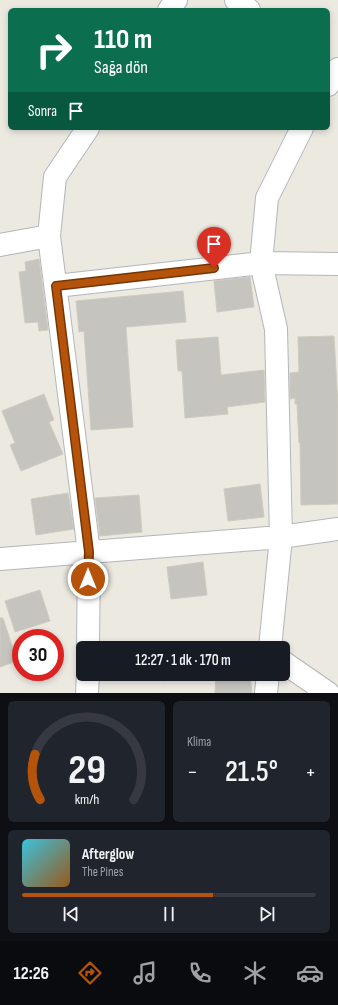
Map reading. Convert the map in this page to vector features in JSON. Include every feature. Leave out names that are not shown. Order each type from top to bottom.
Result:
[{"type":"street","points":[[236,0],[246,8]]},
{"type":"street","points":[[87,130],[55,177],[49,236],[89,552],[88,641]]},
{"type":"street","points":[[271,641],[281,537],[276,329],[261,263],[267,198],[301,130]]},
{"type":"street","points":[[0,245],[49,236]]},
{"type":"street","points":[[56,286],[261,263],[338,264]]},
{"type":"street","points":[[0,559],[281,537],[338,529]]},
{"type":"street","points":[[290,667],[328,693]]},
{"type":"street","points":[[266,693],[267,681]]},
{"type":"building","points":[[39,259],[48,330],[39,331],[38,322],[25,323],[19,272],[26,271],[25,262]]},
{"type":"building","points":[[250,277],[254,307],[217,312],[214,281]]},
{"type":"building","points":[[183,291],[186,322],[126,327],[133,427],[91,430],[84,331],[79,332],[76,301]]},
{"type":"building","points":[[334,336],[338,405],[338,504],[301,505],[300,443],[297,404],[295,404],[295,398],[290,399],[290,373],[299,372],[298,337]]},
{"type":"building","points":[[218,337],[221,375],[264,370],[265,402],[227,407],[228,414],[185,418],[182,371],[178,371],[176,340]]},
{"type":"building","points":[[44,394],[54,420],[49,422],[63,454],[21,471],[10,445],[15,443],[2,411]]},
{"type":"building","points":[[260,484],[264,517],[228,521],[224,489]]},
{"type":"building","points":[[68,493],[74,529],[36,535],[31,499]]},
{"type":"building","points":[[139,495],[142,532],[100,536],[95,498]]},
{"type":"building","points":[[203,562],[207,595],[171,599],[167,567]]},
{"type":"building","points":[[40,590],[50,621],[25,629],[14,629],[5,601]]},
{"type":"building","points":[[0,618],[3,618],[12,646],[12,663],[0,667]]},
{"type":"building","points":[[216,681],[251,681],[252,693],[215,693]]},
{"type":"route","points":[[88,579],[89,552],[56,286],[214,268]]}]
